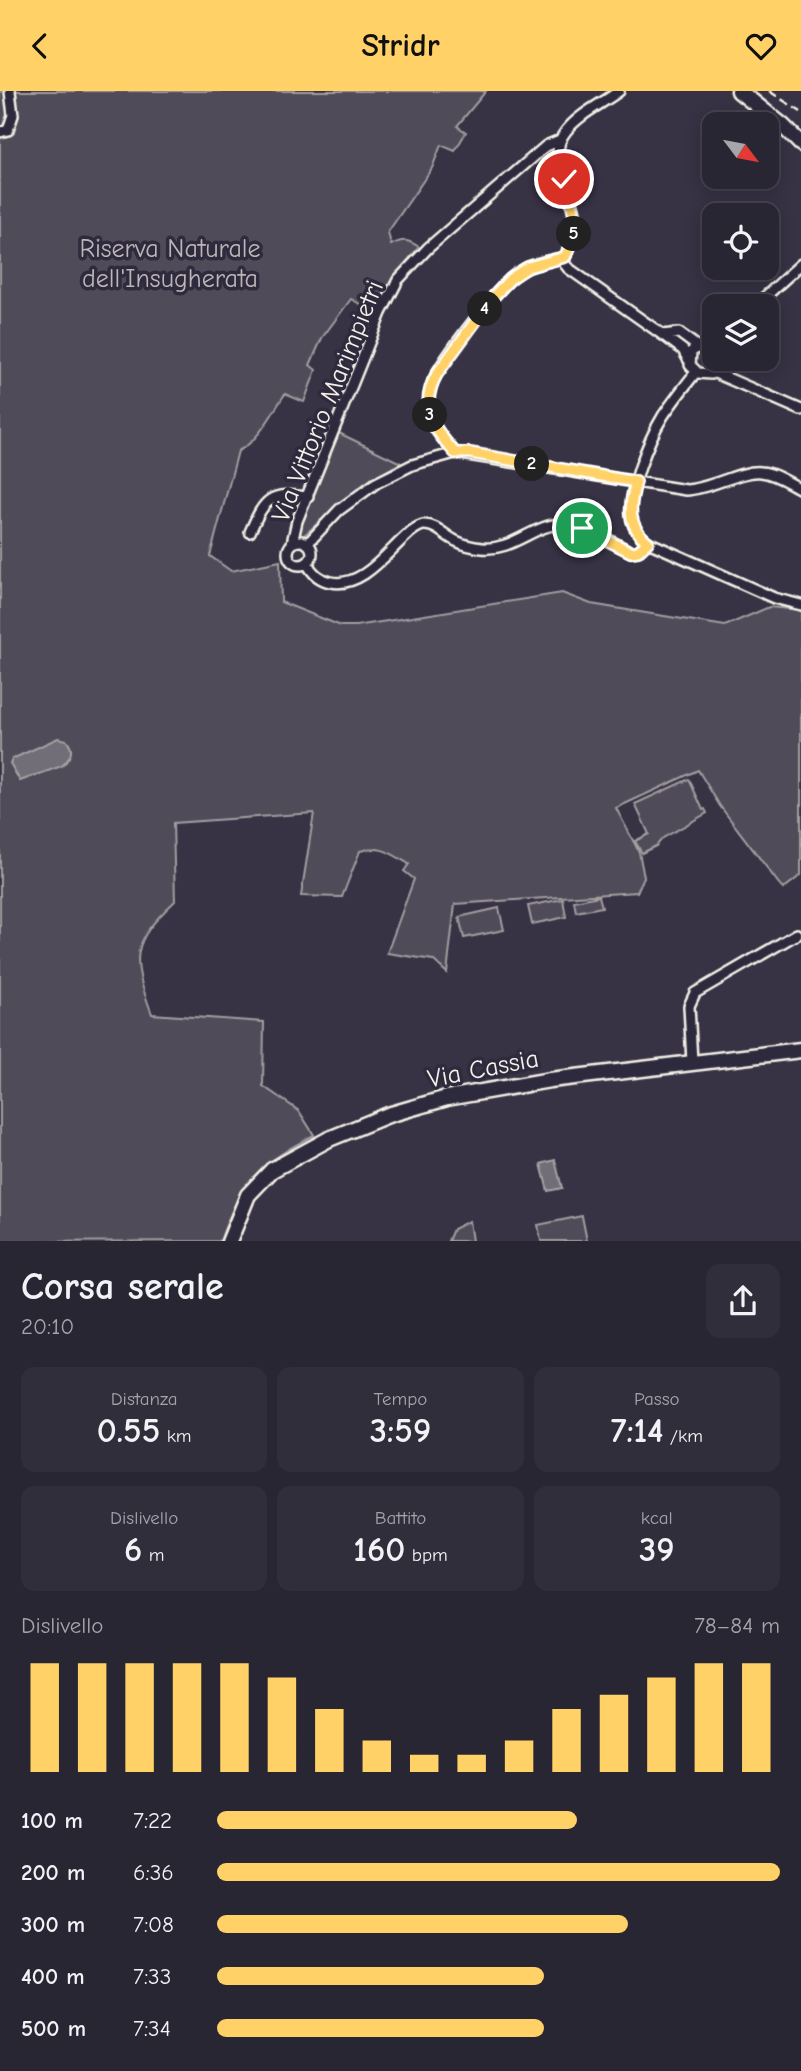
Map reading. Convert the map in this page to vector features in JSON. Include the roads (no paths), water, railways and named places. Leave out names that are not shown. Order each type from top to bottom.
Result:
[{"type":"main road","points":[[739,91],[801,144]]},
{"type":"main road","name":"Via Cassia","points":[[229,1241],[242,1207],[251,1191],[264,1177],[302,1153],[371,1121],[447,1098],[550,1080],[801,1050]]},
{"type":"street","points":[[0,132],[8,130],[12,122],[10,91]]},
{"type":"street","name":"Via Vittorio Marimpietri","points":[[292,543],[296,525],[398,280],[422,253],[546,146],[560,140],[574,123],[619,91]]},
{"type":"street","points":[[560,140],[558,154],[576,219],[574,235],[564,264],[683,350],[696,372],[705,375],[713,372],[801,410]]},
{"type":"street","points":[[455,453],[439,434],[431,418],[429,397],[435,377],[494,296],[510,279],[528,267],[565,257]]},
{"type":"street","points":[[768,294],[801,264]]},
{"type":"street","points":[[663,335],[673,332],[682,334],[702,350]]},
{"type":"street","points":[[688,359],[691,351],[702,350]]},
{"type":"street","points":[[696,372],[660,422],[636,482],[631,519],[637,532],[648,542],[774,598],[801,605]]},
{"type":"street","points":[[307,543],[346,505],[376,483],[412,465],[455,453],[470,453],[636,482],[693,489],[758,472],[801,489]]},
{"type":"street","points":[[250,532],[260,510],[270,499],[284,494],[308,497]]},
{"type":"street","points":[[307,563],[324,581],[351,581],[364,574],[413,530],[423,526],[434,527],[460,543],[481,548],[505,547],[543,529],[564,524],[585,530],[631,552],[638,551],[648,542]]},
{"type":"street","points":[[300,540],[307,543],[313,553],[307,563],[299,565],[292,562],[288,550],[292,543],[300,540]]},
{"type":"street","points":[[692,1062],[689,1006],[695,993],[797,934]]},
{"type":"railway","points":[[769,91],[801,112]]},
{"type":"park label","name":"Riserva Naturale dell'Insugherata","points":[[170,262]]}]
